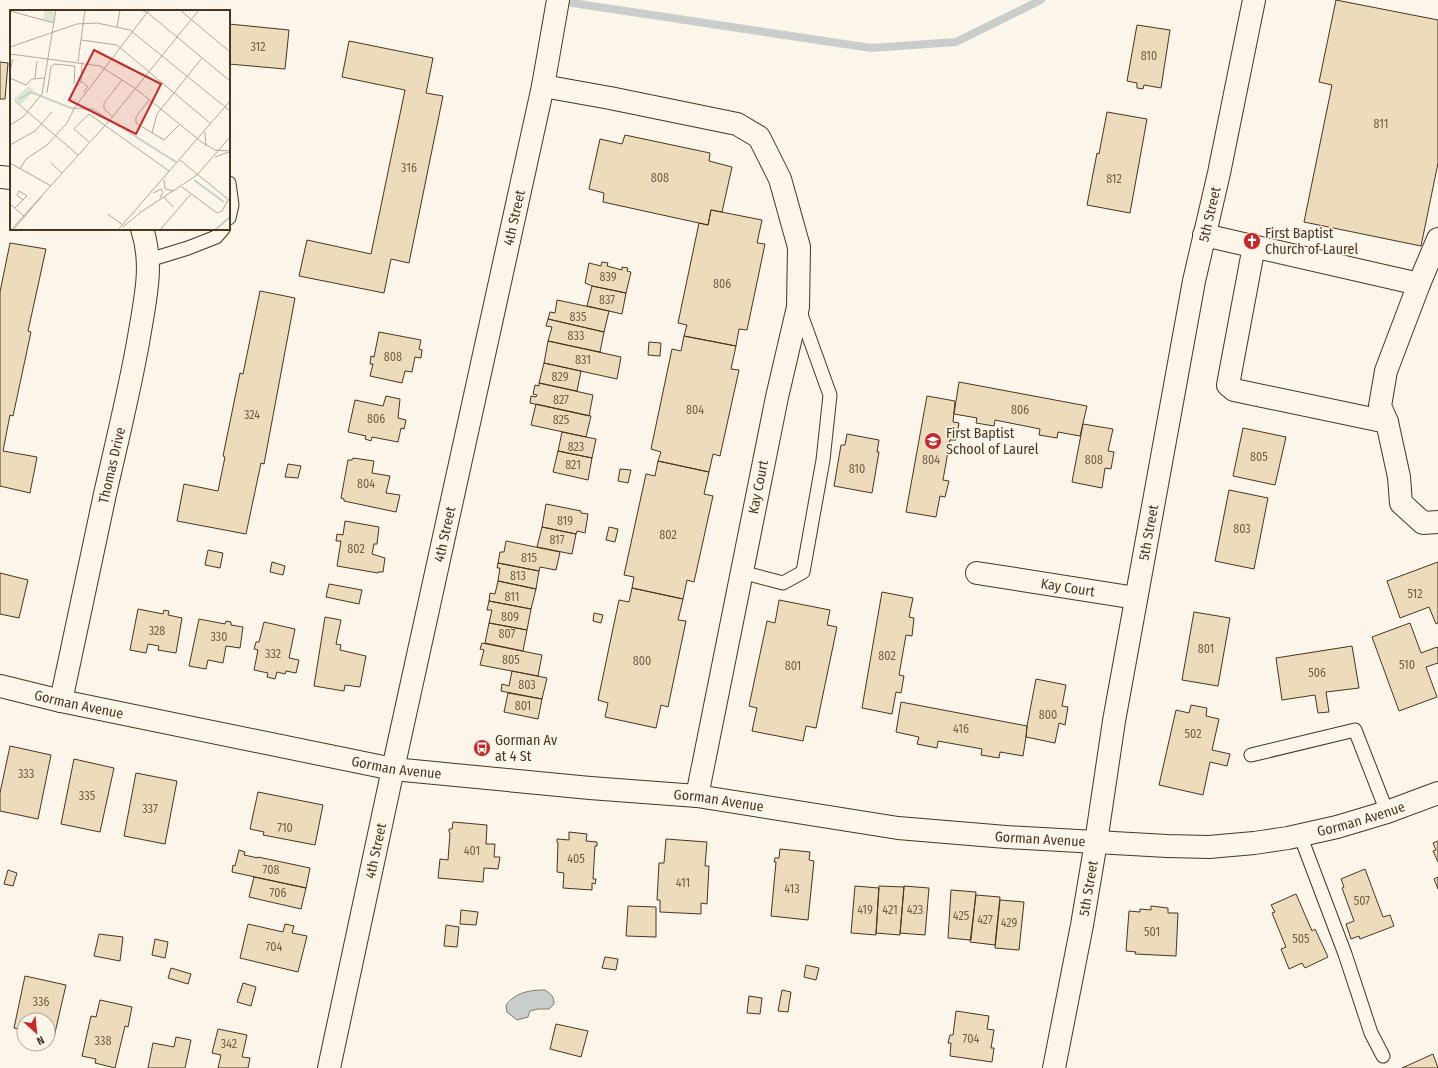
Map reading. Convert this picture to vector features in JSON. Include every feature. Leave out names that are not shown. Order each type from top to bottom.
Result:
[{"type":"street","name":"4th Street","points":[[329,1068],[393,768],[543,86],[558,0]]},
{"type":"street","name":"5th Street","points":[[1054,1068],[1082,925],[1114,721],[1194,281],[1220,166],[1254,0]]},
{"type":"street","name":"Kay Court","points":[[543,86],[737,124],[759,136],[780,179],[799,247],[798,307],[776,397],[697,796]]},
{"type":"street","points":[[0,177],[10,178]]},
{"type":"street","name":"Thomas Drive","points":[[61,701],[82,597],[131,383],[148,282],[149,260],[146,240],[142,230]]},
{"type":"street","points":[[1204,235],[1419,284]]},
{"type":"street","points":[[1438,239],[1386,371],[1380,406],[1387,422],[1399,478],[1401,503],[1423,522],[1438,522]]},
{"type":"street","points":[[1254,246],[1228,384],[1234,390],[1387,422]]},
{"type":"street","name":"Kay Court","points":[[977,573],[1136,598]]},
{"type":"street","name":"Gorman Avenue","points":[[0,686],[61,701],[393,768],[590,788],[697,796],[898,828],[1006,837],[1209,847],[1254,843],[1337,827],[1387,812],[1438,793]]},
{"type":"lane","points":[[230,190],[232,205],[230,214]]},
{"type":"lane","points":[[149,260],[216,238],[222,230]]},
{"type":"lane","points":[[741,572],[783,583],[803,572],[823,460],[830,395],[798,307]]},
{"type":"lane","points":[[1251,755],[1355,730],[1387,812]]},
{"type":"lane","points":[[1300,835],[1345,954],[1371,1033],[1383,1056]]},
{"type":"shaded area","points":[[545,990],[553,997],[554,1004],[549,1009],[530,1011],[528,1017],[517,1020],[507,1012],[506,1005],[514,997],[529,991]]},
{"type":"building","points":[[1336,0],[1438,20],[1438,163],[1421,246],[1304,222],[1332,85],[1319,82]]},
{"type":"building","points":[[230,24],[289,30],[285,69],[230,64]]},
{"type":"building","points":[[1137,25],[1170,30],[1161,88],[1144,85],[1143,89],[1137,88],[1137,83],[1127,81]]},
{"type":"building","points":[[349,41],[433,58],[426,93],[443,96],[409,263],[391,259],[384,293],[299,276],[307,240],[371,254],[405,90],[342,77]]},
{"type":"building","points":[[0,62],[8,63],[5,99],[0,99]]},
{"type":"building","points":[[1107,112],[1147,119],[1130,213],[1087,205]]},
{"type":"building","points":[[625,135],[710,153],[709,161],[732,167],[722,212],[711,210],[708,225],[603,202],[604,193],[589,189],[600,139],[622,144]]},
{"type":"building","points":[[711,210],[762,220],[757,243],[765,244],[747,330],[739,329],[736,346],[684,336],[687,325],[678,323],[699,223],[708,225]]},
{"type":"building","points":[[10,243],[46,249],[28,331],[31,332],[13,416],[10,415],[3,451],[37,457],[30,493],[0,486],[0,292]]},
{"type":"building","points":[[602,262],[608,263],[607,266],[622,270],[622,267],[628,268],[627,271],[631,272],[626,293],[592,286],[585,283],[589,263],[601,266]]},
{"type":"building","points":[[592,286],[626,293],[622,314],[587,306]]},
{"type":"building","points":[[260,291],[295,298],[264,464],[261,463],[246,534],[177,521],[184,484],[218,491],[225,457],[223,456],[240,373],[243,374]]},
{"type":"building","points":[[557,300],[609,311],[604,332],[548,319],[550,312],[555,313]]},
{"type":"building","points":[[548,319],[604,332],[600,352],[548,341],[552,327],[546,326]]},
{"type":"building","points":[[379,332],[421,340],[419,349],[422,350],[421,358],[415,357],[412,372],[405,371],[402,383],[370,376],[373,364],[370,364],[371,356],[374,357]]},
{"type":"building","points":[[684,336],[736,346],[731,369],[739,370],[720,456],[713,454],[709,472],[658,461],[661,452],[651,449],[672,349],[681,351]]},
{"type":"building","points":[[548,341],[621,357],[617,379],[544,363]]},
{"type":"building","points":[[649,342],[661,343],[660,356],[648,355]]},
{"type":"building","points":[[544,363],[581,371],[577,391],[539,383]]},
{"type":"building","points":[[959,382],[1087,406],[1080,436],[1058,432],[1057,438],[1039,435],[1040,429],[995,420],[994,426],[976,423],[977,418],[954,414]]},
{"type":"building","points":[[539,383],[593,395],[589,416],[530,403],[531,396],[536,397],[537,395],[533,394],[535,385],[539,386]]},
{"type":"building","points":[[386,396],[400,399],[398,418],[406,420],[404,429],[401,428],[398,442],[372,437],[371,441],[365,439],[366,436],[348,432],[355,400],[383,406]]},
{"type":"building","points":[[927,396],[955,401],[953,422],[959,423],[956,440],[950,440],[943,480],[949,481],[945,497],[940,496],[936,517],[906,512]]},
{"type":"building","points":[[536,404],[591,416],[586,437],[531,425]]},
{"type":"building","points":[[1083,424],[1113,429],[1108,451],[1114,452],[1111,469],[1105,468],[1102,488],[1072,482]]},
{"type":"building","points":[[1243,428],[1286,437],[1275,485],[1233,476]]},
{"type":"building","points":[[562,432],[596,439],[592,458],[558,451]]},
{"type":"building","points":[[847,434],[879,440],[877,452],[879,452],[872,493],[834,486],[841,445],[845,445]]},
{"type":"building","points":[[558,451],[592,458],[588,480],[553,472]]},
{"type":"building","points":[[353,458],[374,461],[372,473],[390,476],[386,493],[400,495],[396,512],[344,501],[344,499],[341,498],[348,460],[352,460]]},
{"type":"building","points":[[658,461],[709,472],[704,494],[713,496],[694,582],[687,580],[683,599],[632,588],[634,577],[624,575],[646,474],[655,476]]},
{"type":"building","points":[[288,464],[301,466],[298,478],[285,477]]},
{"type":"building","points":[[620,469],[631,470],[628,483],[618,481]]},
{"type":"building","points":[[1229,490],[1268,498],[1254,569],[1215,561]]},
{"type":"building","points":[[546,504],[581,511],[581,513],[588,514],[585,533],[577,531],[576,534],[542,527]]},
{"type":"building","points":[[345,521],[379,527],[377,544],[374,544],[372,554],[385,558],[383,572],[378,573],[337,566],[341,541],[336,541],[337,534],[343,535]]},
{"type":"building","points":[[542,527],[576,534],[572,554],[537,547]]},
{"type":"building","points":[[609,527],[618,529],[615,542],[606,540]]},
{"type":"building","points":[[506,541],[560,552],[556,570],[540,567],[539,571],[498,563],[500,552],[504,552]]},
{"type":"building","points":[[208,550],[223,553],[220,568],[205,565]]},
{"type":"building","points":[[272,562],[285,566],[283,575],[270,572]]},
{"type":"building","points":[[1438,562],[1438,623],[1436,624],[1429,607],[1400,618],[1387,581]]},
{"type":"building","points":[[498,563],[539,571],[536,589],[498,581],[500,568],[497,568]]},
{"type":"building","points":[[0,573],[28,580],[19,618],[0,614]]},
{"type":"building","points":[[498,581],[536,589],[531,609],[489,601],[490,593],[495,594]]},
{"type":"building","points":[[329,584],[362,590],[359,604],[326,597]]},
{"type":"building","points":[[632,588],[683,599],[678,620],[686,621],[668,707],[661,705],[656,728],[605,717],[608,703],[598,700],[619,600],[629,602]]},
{"type":"building","points":[[882,592],[913,598],[909,617],[914,618],[912,636],[906,635],[899,675],[904,676],[901,693],[896,692],[892,714],[862,708]]},
{"type":"building","points":[[779,600],[830,610],[827,625],[837,627],[816,728],[806,726],[803,741],[752,731],[757,708],[749,706],[767,621],[775,623]]},
{"type":"building","points":[[489,601],[531,609],[527,630],[489,623],[492,610],[487,610]]},
{"type":"building","points":[[138,609],[163,614],[164,610],[169,611],[168,615],[182,618],[176,653],[158,650],[159,646],[148,644],[146,653],[130,650]]},
{"type":"building","points":[[1194,612],[1230,618],[1218,686],[1182,680]]},
{"type":"building","points":[[594,613],[603,615],[601,623],[593,621]]},
{"type":"building","points":[[325,617],[341,620],[336,644],[341,645],[340,650],[366,656],[360,687],[345,685],[344,691],[314,686]]},
{"type":"building","points":[[199,619],[225,624],[226,621],[231,622],[231,625],[243,627],[240,648],[226,646],[223,663],[208,660],[206,669],[189,666]]},
{"type":"building","points":[[264,622],[295,629],[289,658],[299,660],[296,673],[286,671],[285,674],[277,672],[275,679],[267,677],[268,673],[254,670],[258,650],[254,649],[256,642],[259,642]]},
{"type":"building","points":[[489,623],[527,630],[523,651],[485,643]]},
{"type":"building","points":[[1410,623],[1421,653],[1437,647],[1438,648],[1438,663],[1426,667],[1437,697],[1399,711],[1372,637]]},
{"type":"building","points":[[482,643],[542,655],[538,676],[480,665],[484,650],[480,649]]},
{"type":"building","points":[[1352,646],[1359,688],[1326,692],[1329,712],[1318,713],[1315,695],[1282,700],[1276,658]]},
{"type":"building","points":[[512,671],[547,678],[542,699],[501,691],[502,684],[509,686]]},
{"type":"building","points":[[1036,679],[1066,685],[1062,706],[1068,707],[1065,725],[1059,723],[1055,743],[1026,737]]},
{"type":"building","points":[[508,693],[542,699],[538,719],[504,712]]},
{"type":"building","points":[[901,702],[1027,726],[1023,756],[1000,752],[999,758],[981,755],[982,749],[938,741],[937,748],[917,744],[919,737],[896,732]]},
{"type":"building","points":[[1191,705],[1207,708],[1206,716],[1219,719],[1212,750],[1230,754],[1227,766],[1210,762],[1203,795],[1159,785],[1176,710],[1189,713]]},
{"type":"building","points":[[10,746],[51,755],[38,819],[0,811],[0,793]]},
{"type":"building","points":[[74,759],[114,768],[100,832],[61,824]]},
{"type":"building","points":[[136,773],[177,781],[165,844],[124,836]]},
{"type":"building","points":[[258,792],[323,805],[315,845],[263,835],[264,832],[250,829]]},
{"type":"building","points":[[453,822],[487,825],[486,844],[495,844],[494,857],[500,857],[498,869],[484,868],[483,882],[438,878],[440,859],[448,860],[449,829],[452,829]]},
{"type":"building","points":[[569,832],[587,834],[586,841],[597,842],[597,846],[595,846],[593,879],[596,879],[595,884],[592,883],[592,890],[563,888],[564,873],[557,872],[557,839],[569,840]]},
{"type":"building","points":[[666,839],[707,842],[705,866],[709,866],[707,904],[701,903],[701,914],[660,912],[660,900],[657,900],[659,863],[664,863]]},
{"type":"building","points":[[1438,841],[1438,862],[1433,851],[1436,850],[1433,843]]},
{"type":"building","points":[[780,849],[810,852],[809,860],[814,861],[808,920],[771,916],[776,862],[774,862],[775,858],[779,858]]},
{"type":"building","points":[[239,850],[245,852],[244,855],[310,868],[306,888],[232,872]]},
{"type":"building","points":[[1365,869],[1383,917],[1390,915],[1394,926],[1360,939],[1359,936],[1351,939],[1346,924],[1354,921],[1342,888],[1344,887],[1341,879]]},
{"type":"building","points":[[8,870],[17,873],[13,886],[4,884]]},
{"type":"building","points":[[254,877],[306,888],[301,909],[249,897]]},
{"type":"building","points":[[1438,877],[1438,889],[1434,879]]},
{"type":"building","points":[[855,886],[879,888],[876,935],[851,933]]},
{"type":"building","points":[[879,886],[904,887],[900,935],[876,933]]},
{"type":"building","points":[[904,886],[929,888],[925,935],[900,933]]},
{"type":"building","points":[[951,890],[976,892],[971,940],[948,938]]},
{"type":"building","points":[[1296,894],[1312,931],[1315,929],[1328,957],[1305,968],[1302,963],[1289,969],[1281,949],[1286,947],[1272,913],[1275,912],[1271,905]]},
{"type":"building","points":[[976,895],[1000,897],[995,945],[970,942]]},
{"type":"building","points":[[1000,900],[1024,902],[1019,950],[995,948]]},
{"type":"building","points":[[628,906],[656,907],[656,937],[626,936]]},
{"type":"building","points":[[1151,906],[1168,908],[1168,913],[1178,913],[1176,956],[1135,954],[1136,952],[1126,951],[1129,911],[1140,912],[1140,909],[1151,910]]},
{"type":"building","points":[[461,910],[478,912],[476,925],[460,924]]},
{"type":"building","points":[[248,924],[283,932],[285,924],[294,926],[292,933],[307,936],[298,972],[240,958]]},
{"type":"building","points":[[446,925],[459,927],[457,947],[444,946]]},
{"type":"building","points":[[99,934],[123,937],[120,961],[94,956]]},
{"type":"building","points":[[155,939],[168,942],[165,958],[152,955]]},
{"type":"building","points":[[605,957],[618,959],[616,970],[602,968]]},
{"type":"building","points":[[806,965],[819,968],[816,980],[804,977]]},
{"type":"building","points":[[171,968],[191,974],[188,984],[168,978]]},
{"type":"building","points":[[25,976],[66,985],[56,1028],[56,1012],[17,1012]]},
{"type":"building","points":[[243,983],[256,987],[251,1006],[237,1002]]},
{"type":"building","points":[[782,990],[791,992],[788,1012],[778,1011]]},
{"type":"building","points":[[749,996],[762,998],[760,1014],[747,1013]]},
{"type":"building","points":[[100,1000],[132,1007],[128,1027],[125,1026],[115,1068],[95,1063],[96,1059],[82,1056],[91,1016],[96,1017]]},
{"type":"building","points":[[956,1011],[989,1016],[987,1029],[994,1030],[991,1048],[994,1048],[992,1062],[950,1056],[951,1043],[948,1043],[950,1035],[953,1035]]},
{"type":"building","points":[[556,1024],[588,1031],[581,1057],[550,1049]]},
{"type":"building","points":[[218,1029],[247,1035],[242,1057],[250,1058],[248,1068],[218,1068],[221,1055],[212,1053]]},
{"type":"building","points":[[176,1037],[191,1040],[185,1068],[148,1068],[153,1043],[174,1047]]},
{"type":"building","points":[[1433,1054],[1438,1068],[1402,1068]]},
{"type":"waterway","points":[[559,1],[871,48],[956,42],[1041,0]]},
{"type":"place","name":"First Baptist Church of Laurel","points":[[1252,241]]},
{"type":"place","name":"First Baptist School of Laurel","points":[[933,441]]},
{"type":"place","name":"Gorman Av at 4 St","points":[[482,748]]}]
